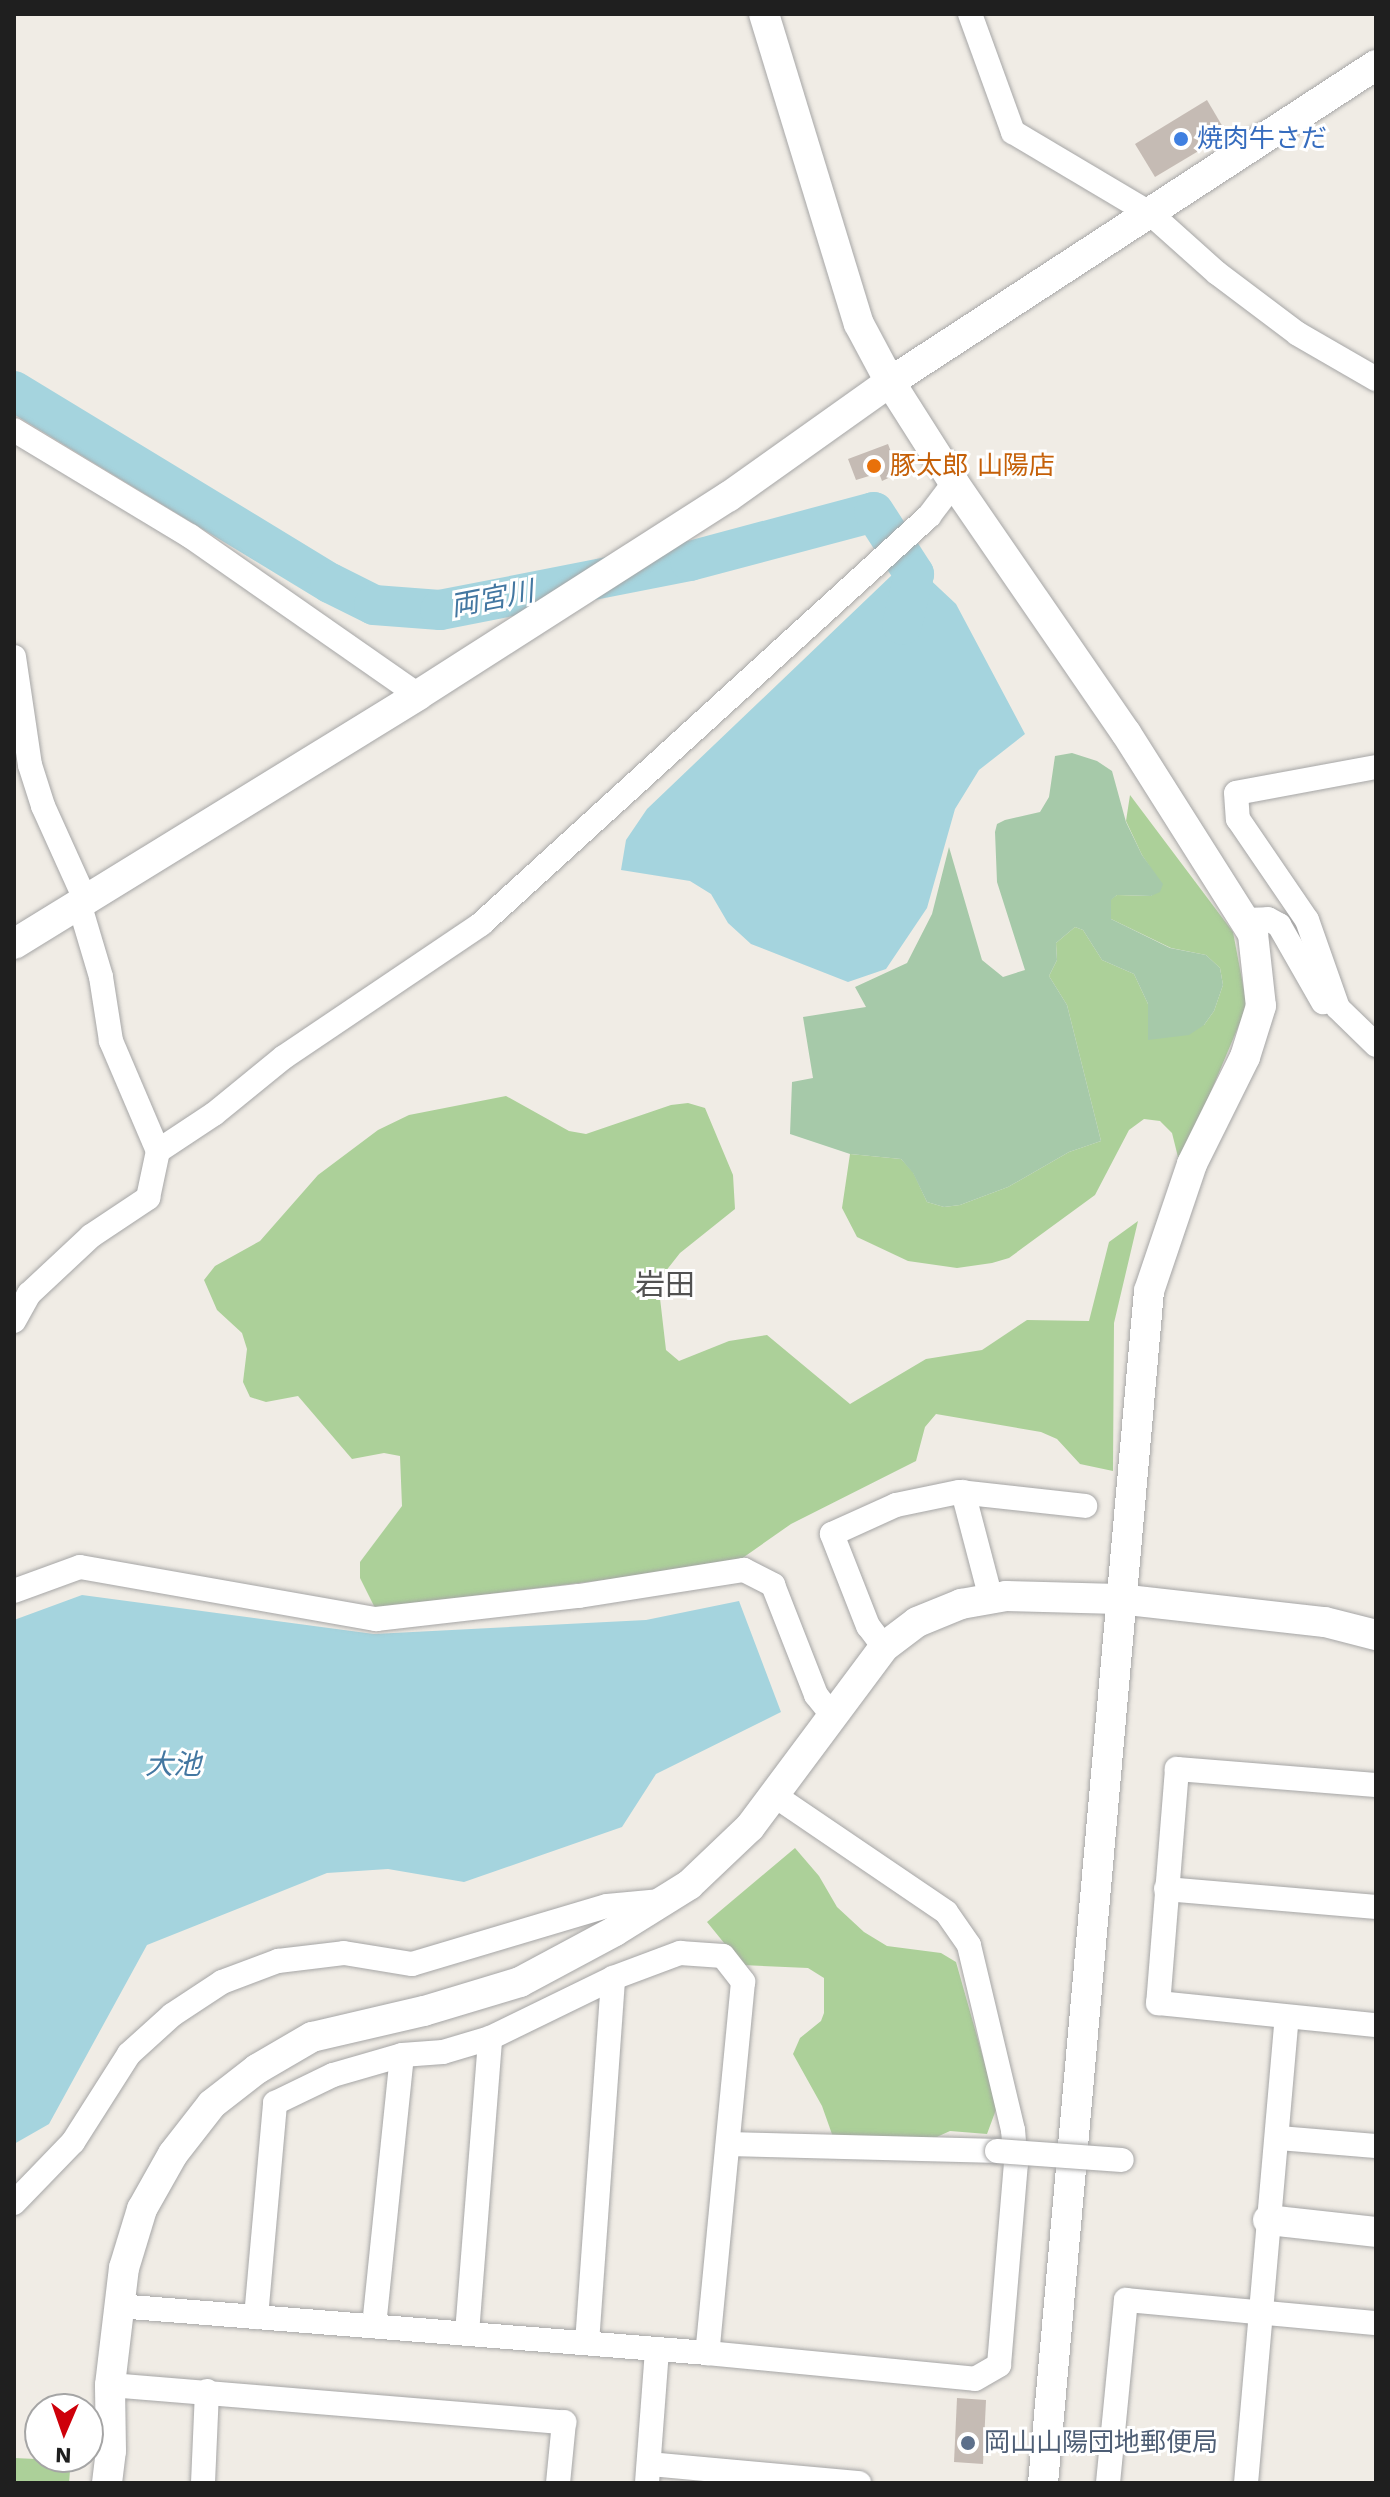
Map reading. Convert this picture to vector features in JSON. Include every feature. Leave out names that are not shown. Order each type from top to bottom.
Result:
[{"type":"street","points":[[764,14],[859,324],[890,382],[954,483],[1126,733],[1253,934],[1261,1006],[1245,1057],[1192,1164],[1149,1291],[1119,1599],[1043,2483]]},
{"type":"street","points":[[970,14],[1013,132],[1151,214],[1217,273],[1287,325],[1376,379]]},
{"type":"street","points":[[14,944],[418,695],[728,497],[890,382],[1376,65]]},
{"type":"street","points":[[14,430],[190,536],[418,695]]},
{"type":"street","points":[[158,1151],[214,1114],[284,1057],[481,924],[929,516],[954,483]]},
{"type":"street","points":[[14,657],[34,779],[82,901],[101,977],[111,1041],[158,1151],[148,1198],[91,1236],[29,1294],[14,1321]]},
{"type":"street","points":[[1376,767],[1236,793],[1238,819],[1307,920],[1338,1008],[1376,1045]]},
{"type":"street","points":[[1244,920],[1268,919],[1279,925],[1329,1013],[1346,1017]]},
{"type":"street","points":[[963,1492],[991,1599]]},
{"type":"street","points":[[884,1647],[868,1626],[832,1534],[896,1505],[963,1492],[1085,1506]]},
{"type":"street","points":[[14,1591],[80,1567],[376,1619],[579,1596],[744,1570],[773,1585],[816,1695],[833,1716]]},
{"type":"street","points":[[107,2483],[111,2451],[110,2385],[124,2268],[142,2209],[173,2154],[212,2104],[257,2069],[312,2037],[424,2011],[520,1982],[689,1885],[750,1827],[884,1647],[917,1622],[961,1604],[991,1599],[1119,1599],[1325,1622],[1376,1635]]},
{"type":"street","points":[[1376,1785],[1177,1769],[1158,2003],[1376,2025]]},
{"type":"street","points":[[118,2306],[707,2353],[975,2379],[999,2365],[1016,2164],[1013,2130],[969,1945],[946,1912],[774,1795]]},
{"type":"street","points":[[1166,1889],[1376,1907]]},
{"type":"street","points":[[14,2203],[73,2142],[129,2054],[172,2015],[222,1982],[278,1961],[344,1953],[412,1964],[607,1906],[663,1901]]},
{"type":"street","points":[[256,2317],[275,2103],[333,2075],[402,2055],[443,2052],[490,2038],[613,1978],[680,1953],[723,1956],[743,1982],[730,2144],[707,2353]]},
{"type":"street","points":[[587,2343],[613,1978]]},
{"type":"street","points":[[1246,2483],[1268,2220],[1279,2138],[1287,2018]]},
{"type":"street","points":[[467,2333],[490,2038]]},
{"type":"street","points":[[374,2326],[402,2055]]},
{"type":"street","points":[[1279,2138],[1376,2146]]},
{"type":"street","points":[[730,2144],[997,2151],[1122,2160]]},
{"type":"street","points":[[1268,2220],[1376,2232]]},
{"type":"street","points":[[1108,2483],[1126,2300],[1376,2323]]},
{"type":"street","points":[[657,2350],[648,2474],[859,2483]]},
{"type":"street","points":[[110,2385],[564,2422],[558,2483]]},
{"type":"street","points":[[203,2483],[207,2391]]},
{"type":"green space","points":[[1072,753],[1097,761],[1112,771],[1126,822],[1142,855],[1163,884],[1160,892],[1151,896],[1117,895],[1111,900],[1111,919],[1170,948],[1206,955],[1220,968],[1223,985],[1214,1011],[1204,1025],[1189,1035],[1148,1040],[1148,1004],[1134,974],[1102,960],[1083,930],[1075,927],[1056,943],[1057,960],[1049,976],[1067,1005],[1101,1141],[1069,1152],[1008,1187],[960,1205],[944,1207],[927,1202],[913,1173],[901,1159],[850,1154],[790,1134],[792,1082],[813,1078],[803,1017],[866,1007],[855,987],[907,963],[932,914],[949,847],[982,960],[1003,977],[1025,970],[997,882],[995,832],[997,824],[1005,820],[1040,812],[1049,797],[1055,756]]},
{"type":"green space","points":[[1130,795],[1233,932],[1247,1006],[1180,1165],[1172,1133],[1160,1121],[1144,1119],[1129,1130],[1095,1195],[1009,1258],[992,1263],[957,1268],[908,1261],[857,1237],[842,1208],[850,1154],[901,1159],[913,1172],[927,1202],[944,1207],[960,1205],[1008,1187],[1069,1152],[1101,1141],[1067,1005],[1049,976],[1057,960],[1056,943],[1075,927],[1083,930],[1102,960],[1134,974],[1148,1004],[1204,1025],[1214,1011],[1223,985],[1220,968],[1206,955],[1171,948],[1111,919],[1110,900],[1117,895],[1151,896],[1162,885],[1142,855],[1126,821]]},
{"type":"green space","points":[[506,1096],[569,1131],[586,1134],[671,1105],[688,1103],[705,1108],[733,1175],[735,1209],[680,1253],[658,1281],[666,1350],[679,1361],[729,1341],[767,1335],[850,1404],[926,1359],[982,1350],[1027,1320],[1089,1321],[1109,1242],[1138,1221],[1114,1323],[1113,1471],[1080,1464],[1057,1439],[1041,1432],[936,1414],[925,1427],[916,1461],[791,1524],[734,1564],[375,1608],[360,1578],[360,1562],[402,1506],[400,1456],[384,1453],[352,1459],[298,1396],[266,1402],[250,1397],[243,1382],[247,1349],[242,1333],[217,1310],[204,1280],[215,1266],[260,1241],[318,1175],[378,1130],[409,1115]]},
{"type":"green space","points":[[795,1848],[819,1876],[837,1907],[864,1932],[887,1946],[941,1953],[956,1962],[997,2107],[987,2134],[950,2131],[928,2141],[833,2137],[822,2106],[793,2054],[800,2038],[821,2021],[824,2013],[824,1978],[808,1968],[742,1965],[707,1922]]},
{"type":"green space","points":[[14,2458],[24,2458],[24,2473],[70,2473],[69,2483],[14,2483]]},
{"type":"water","points":[[893,574],[924,574],[956,604],[1025,734],[979,770],[955,809],[927,908],[886,969],[848,982],[751,944],[728,923],[711,894],[690,881],[621,870],[626,840],[647,809]]},
{"type":"water","name":"大池","points":[[82,1595],[374,1634],[646,1620],[739,1601],[781,1712],[656,1774],[622,1827],[464,1882],[388,1869],[327,1873],[147,1945],[49,2124],[14,2144],[14,1620]]},
{"type":"building","name":"焼肉牛さだ","points":[[1207,100],[1227,134],[1155,177],[1135,144]]},
{"type":"building","name":"豚太郎 山陽店","points":[[888,444],[899,473],[882,481],[879,473],[856,480],[848,459]]},
{"type":"building","points":[[957,2398],[986,2400],[983,2464],[954,2462]]},
{"type":"waterway","name":"両宮川","points":[[14,391],[330,583],[374,605],[440,610],[690,561],[874,512],[914,574],[902,625]]},
{"type":"place","name":"焼肉牛さだ","points":[[1181,139]]},
{"type":"place","name":"豚太郎 山陽店","points":[[874,466]]},
{"type":"place","name":"岡山山陽団地郵便局","points":[[968,2443]]},
{"type":"district","name":"岩田","points":[[665,1285]]}]
